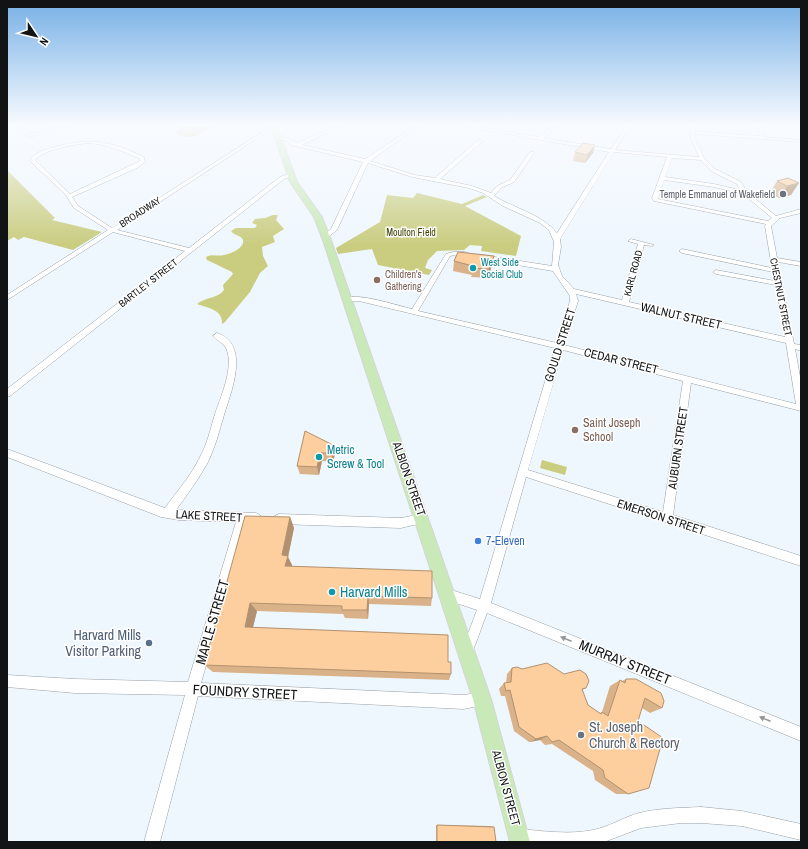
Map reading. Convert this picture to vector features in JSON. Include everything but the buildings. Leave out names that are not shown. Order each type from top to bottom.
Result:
[{"type":"main road","name":"ALBION STREET","points":[[288,166],[297,187],[318,217],[326,236],[467,652],[482,699],[519,840]]},
{"type":"street","points":[[37,166],[69,196],[76,207],[111,230],[189,250]]},
{"type":"street","points":[[69,196],[137,166]]},
{"type":"street","name":"BROADWAY","points":[[7,298],[211,166]]},
{"type":"street","points":[[326,236],[334,230],[364,166]]},
{"type":"street","points":[[381,166],[410,175],[462,184],[479,190],[542,222],[564,227]]},
{"type":"street","points":[[436,180],[452,166]]},
{"type":"street","points":[[479,190],[499,187],[512,181],[523,166]]},
{"type":"street","points":[[556,238],[604,166]]},
{"type":"street","points":[[667,166],[655,198],[657,201],[769,222],[776,218],[801,211]]},
{"type":"street","points":[[709,166],[722,175],[739,183],[745,193],[776,218]]},
{"type":"street","name":"BARTLEY STREET","points":[[7,394],[282,178],[291,175]]},
{"type":"street","points":[[716,185],[722,175]]},
{"type":"street","points":[[662,178],[691,183],[716,185],[745,193]]},
{"type":"street","points":[[491,196],[499,187]]},
{"type":"street","points":[[414,312],[448,255],[454,253],[556,269],[558,244],[551,230],[542,222]]},
{"type":"street","name":"CHESTNUT STREET","points":[[769,222],[768,229],[801,407]]},
{"type":"street","name":"KARL ROAD","points":[[631,241],[651,245]]},
{"type":"street","name":"KARL ROAD","points":[[625,304],[641,243]]},
{"type":"street","points":[[682,251],[776,271]]},
{"type":"street","points":[[774,259],[801,264]]},
{"type":"street","name":"GOULD STREET","points":[[467,652],[484,606],[559,346],[573,306],[574,298],[572,291],[559,277],[556,269]]},
{"type":"street","points":[[716,272],[779,284]]},
{"type":"street","name":"WALNUT STREET","points":[[572,291],[790,344],[801,348]]},
{"type":"street","name":"CEDAR STREET","points":[[347,299],[359,299],[559,346],[801,407]]},
{"type":"street","points":[[168,513],[208,454],[231,378],[233,365],[228,342],[217,336]]},
{"type":"street","name":"AUBURN STREET","points":[[667,518],[688,378]]},
{"type":"street","name":"LAKE STREET","points":[[7,453],[155,510],[179,515],[401,523],[422,519]]},
{"type":"street","name":"EMERSON STREET","points":[[522,472],[801,561]]},
{"type":"street","name":"MAPLE STREET","points":[[152,842],[193,689],[243,517]]},
{"type":"street","name":"MURRAY STREET","points":[[448,595],[484,606],[801,734]]},
{"type":"street","name":"FOUNDRY STREET","points":[[7,681],[75,686],[193,689],[464,702],[482,699]]},
{"type":"street","points":[[519,840],[586,839],[640,820],[668,816],[691,815],[740,818],[801,832]]},
{"type":"green space","points":[[7,170],[55,218],[52,220],[102,232],[73,250],[24,237],[18,240],[14,237],[7,241]]},
{"type":"green space","name":"Moulton Field","points":[[417,193],[462,204],[483,195],[487,197],[465,206],[521,236],[516,256],[481,251],[482,246],[470,245],[464,250],[437,251],[428,260],[425,268],[432,270],[429,275],[378,265],[372,249],[338,254],[336,248],[380,222],[387,195],[413,198]]},
{"type":"green space","points":[[278,215],[276,220],[284,229],[273,236],[275,242],[262,247],[263,256],[268,266],[260,273],[250,292],[222,324],[222,319],[217,312],[197,304],[221,293],[224,290],[223,285],[233,274],[232,272],[207,260],[206,257],[210,255],[220,256],[236,250],[242,246],[243,240],[231,231],[236,228],[255,228],[257,225],[252,223],[255,219]]},
{"type":"green space","points":[[542,460],[567,467],[565,475],[540,468]]},
{"type":"place","name":"Temple Emmanuel of Wakefield","points":[[783,194]]},
{"type":"place","name":"West Side Social Club","points":[[473,268]]},
{"type":"place","name":"Children's Gathering","points":[[377,280]]},
{"type":"place","name":"Saint Joseph School","points":[[575,430]]},
{"type":"place","name":"Metric Screw & Tool","points":[[319,457]]},
{"type":"place","name":"7-Eleven","points":[[478,541]]},
{"type":"place","name":"Harvard Mills","points":[[332,592]]},
{"type":"place","name":"Harvard Mills Visitor Parking","points":[[149,643]]},
{"type":"place","name":"St. Joseph Church & Rectory","points":[[581,735]]}]
